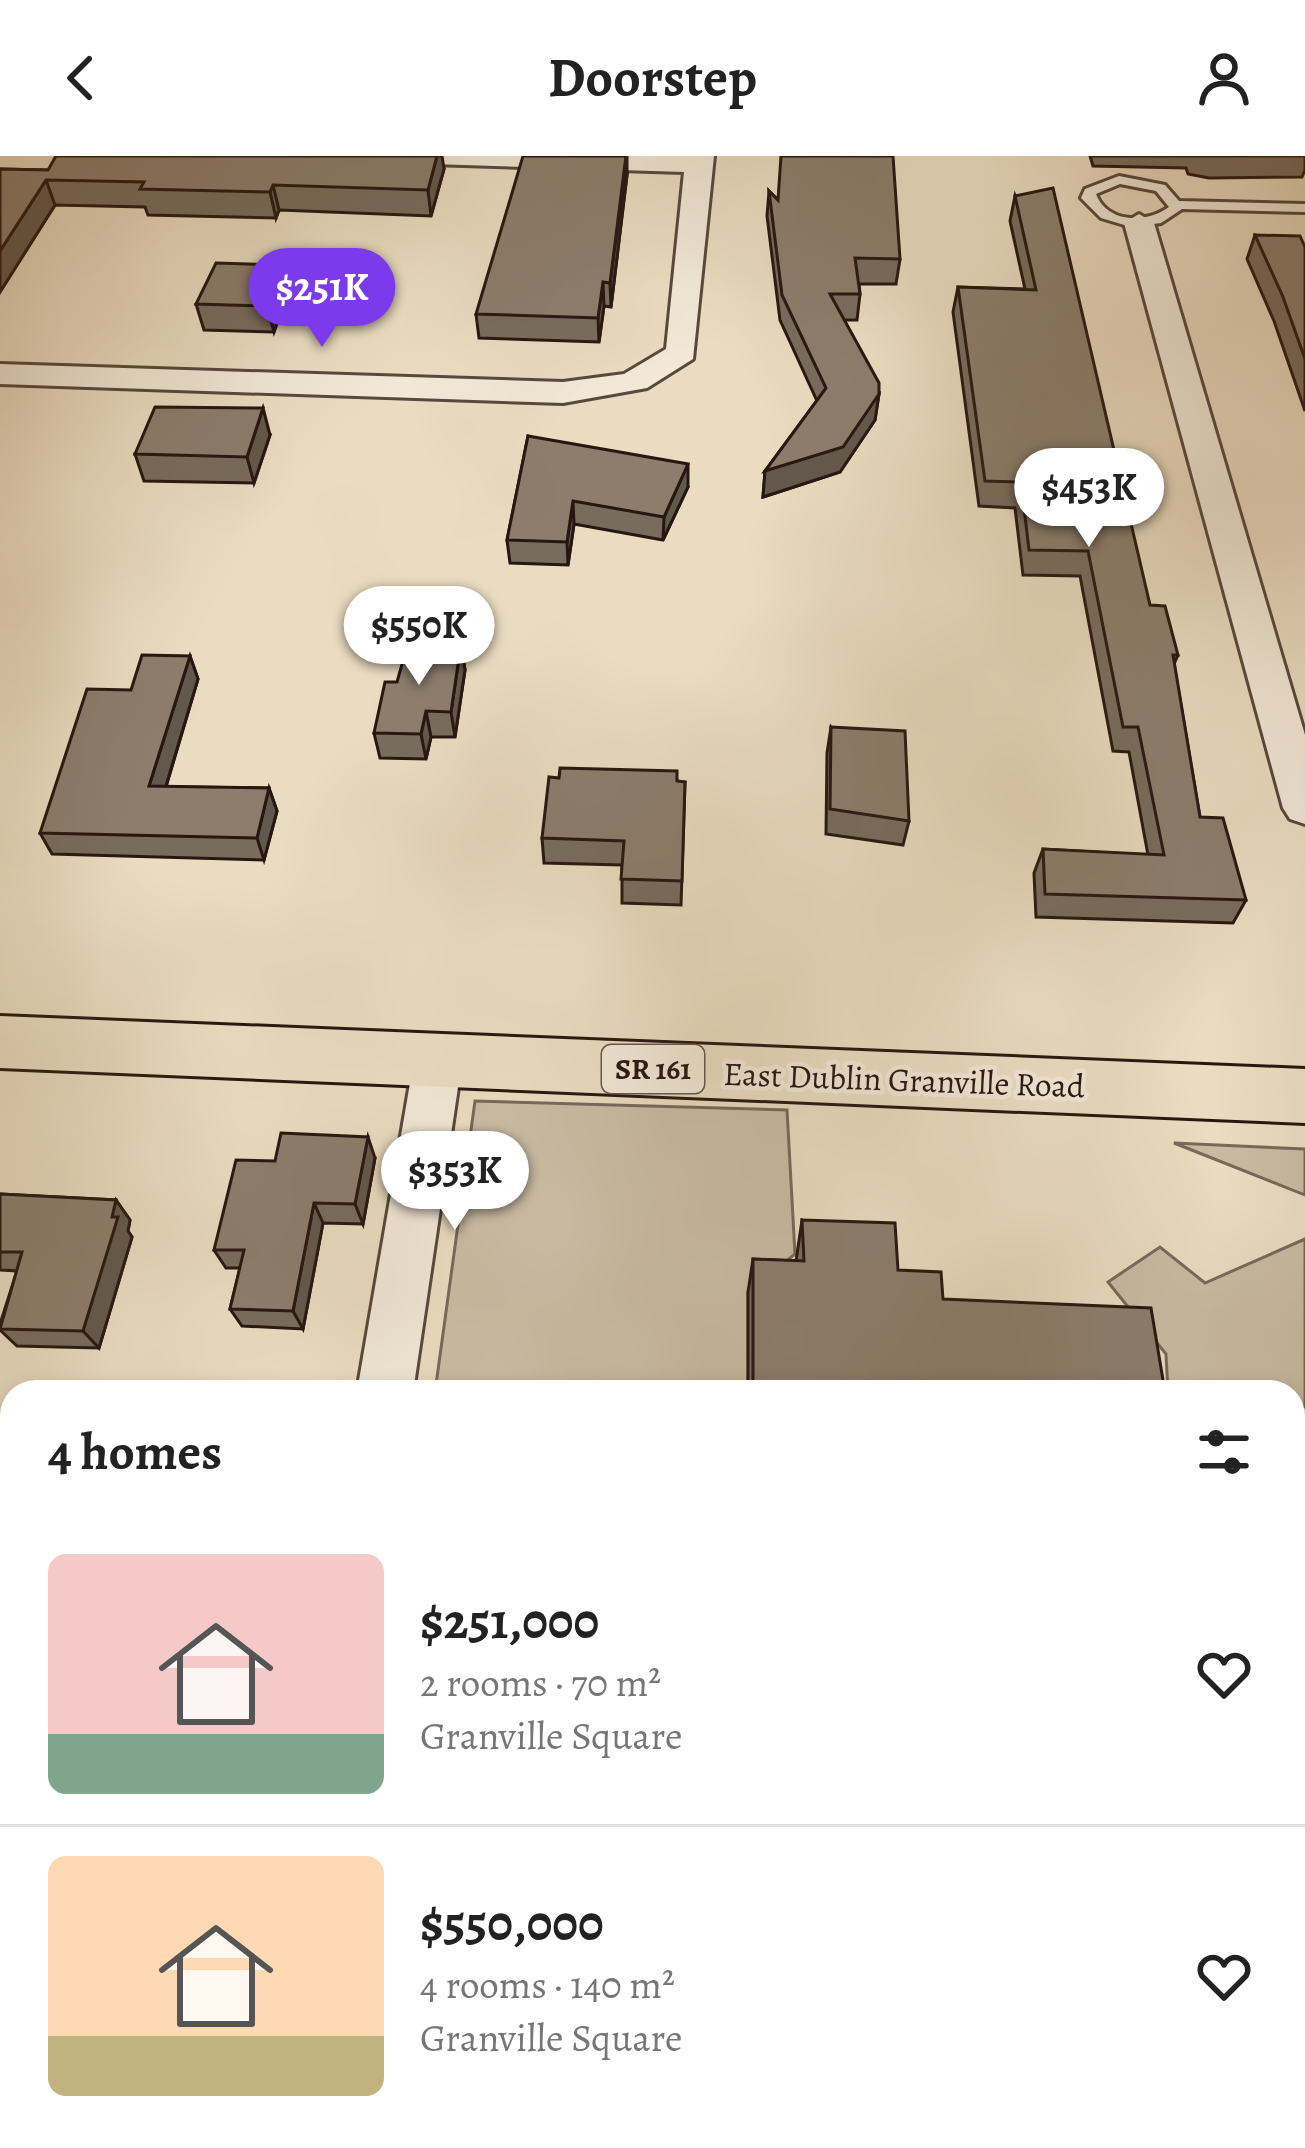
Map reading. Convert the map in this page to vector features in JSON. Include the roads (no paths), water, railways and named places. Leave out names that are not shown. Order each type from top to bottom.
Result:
[{"type":"main road","name":"East Dublin Granville Road","points":[[0,1042],[1305,1096]]},
{"type":"street","points":[[0,374],[589,392],[652,376],[682,352],[700,160],[432,156]]},
{"type":"street","points":[[1138,223],[1305,808]]},
{"type":"street","points":[[387,1380],[438,1060]]},
{"type":"lane","points":[[1176,205],[1165,219],[1138,223],[1099,212],[1088,199],[1090,192],[1106,182],[1133,181],[1160,188],[1176,205],[1305,208]]}]
